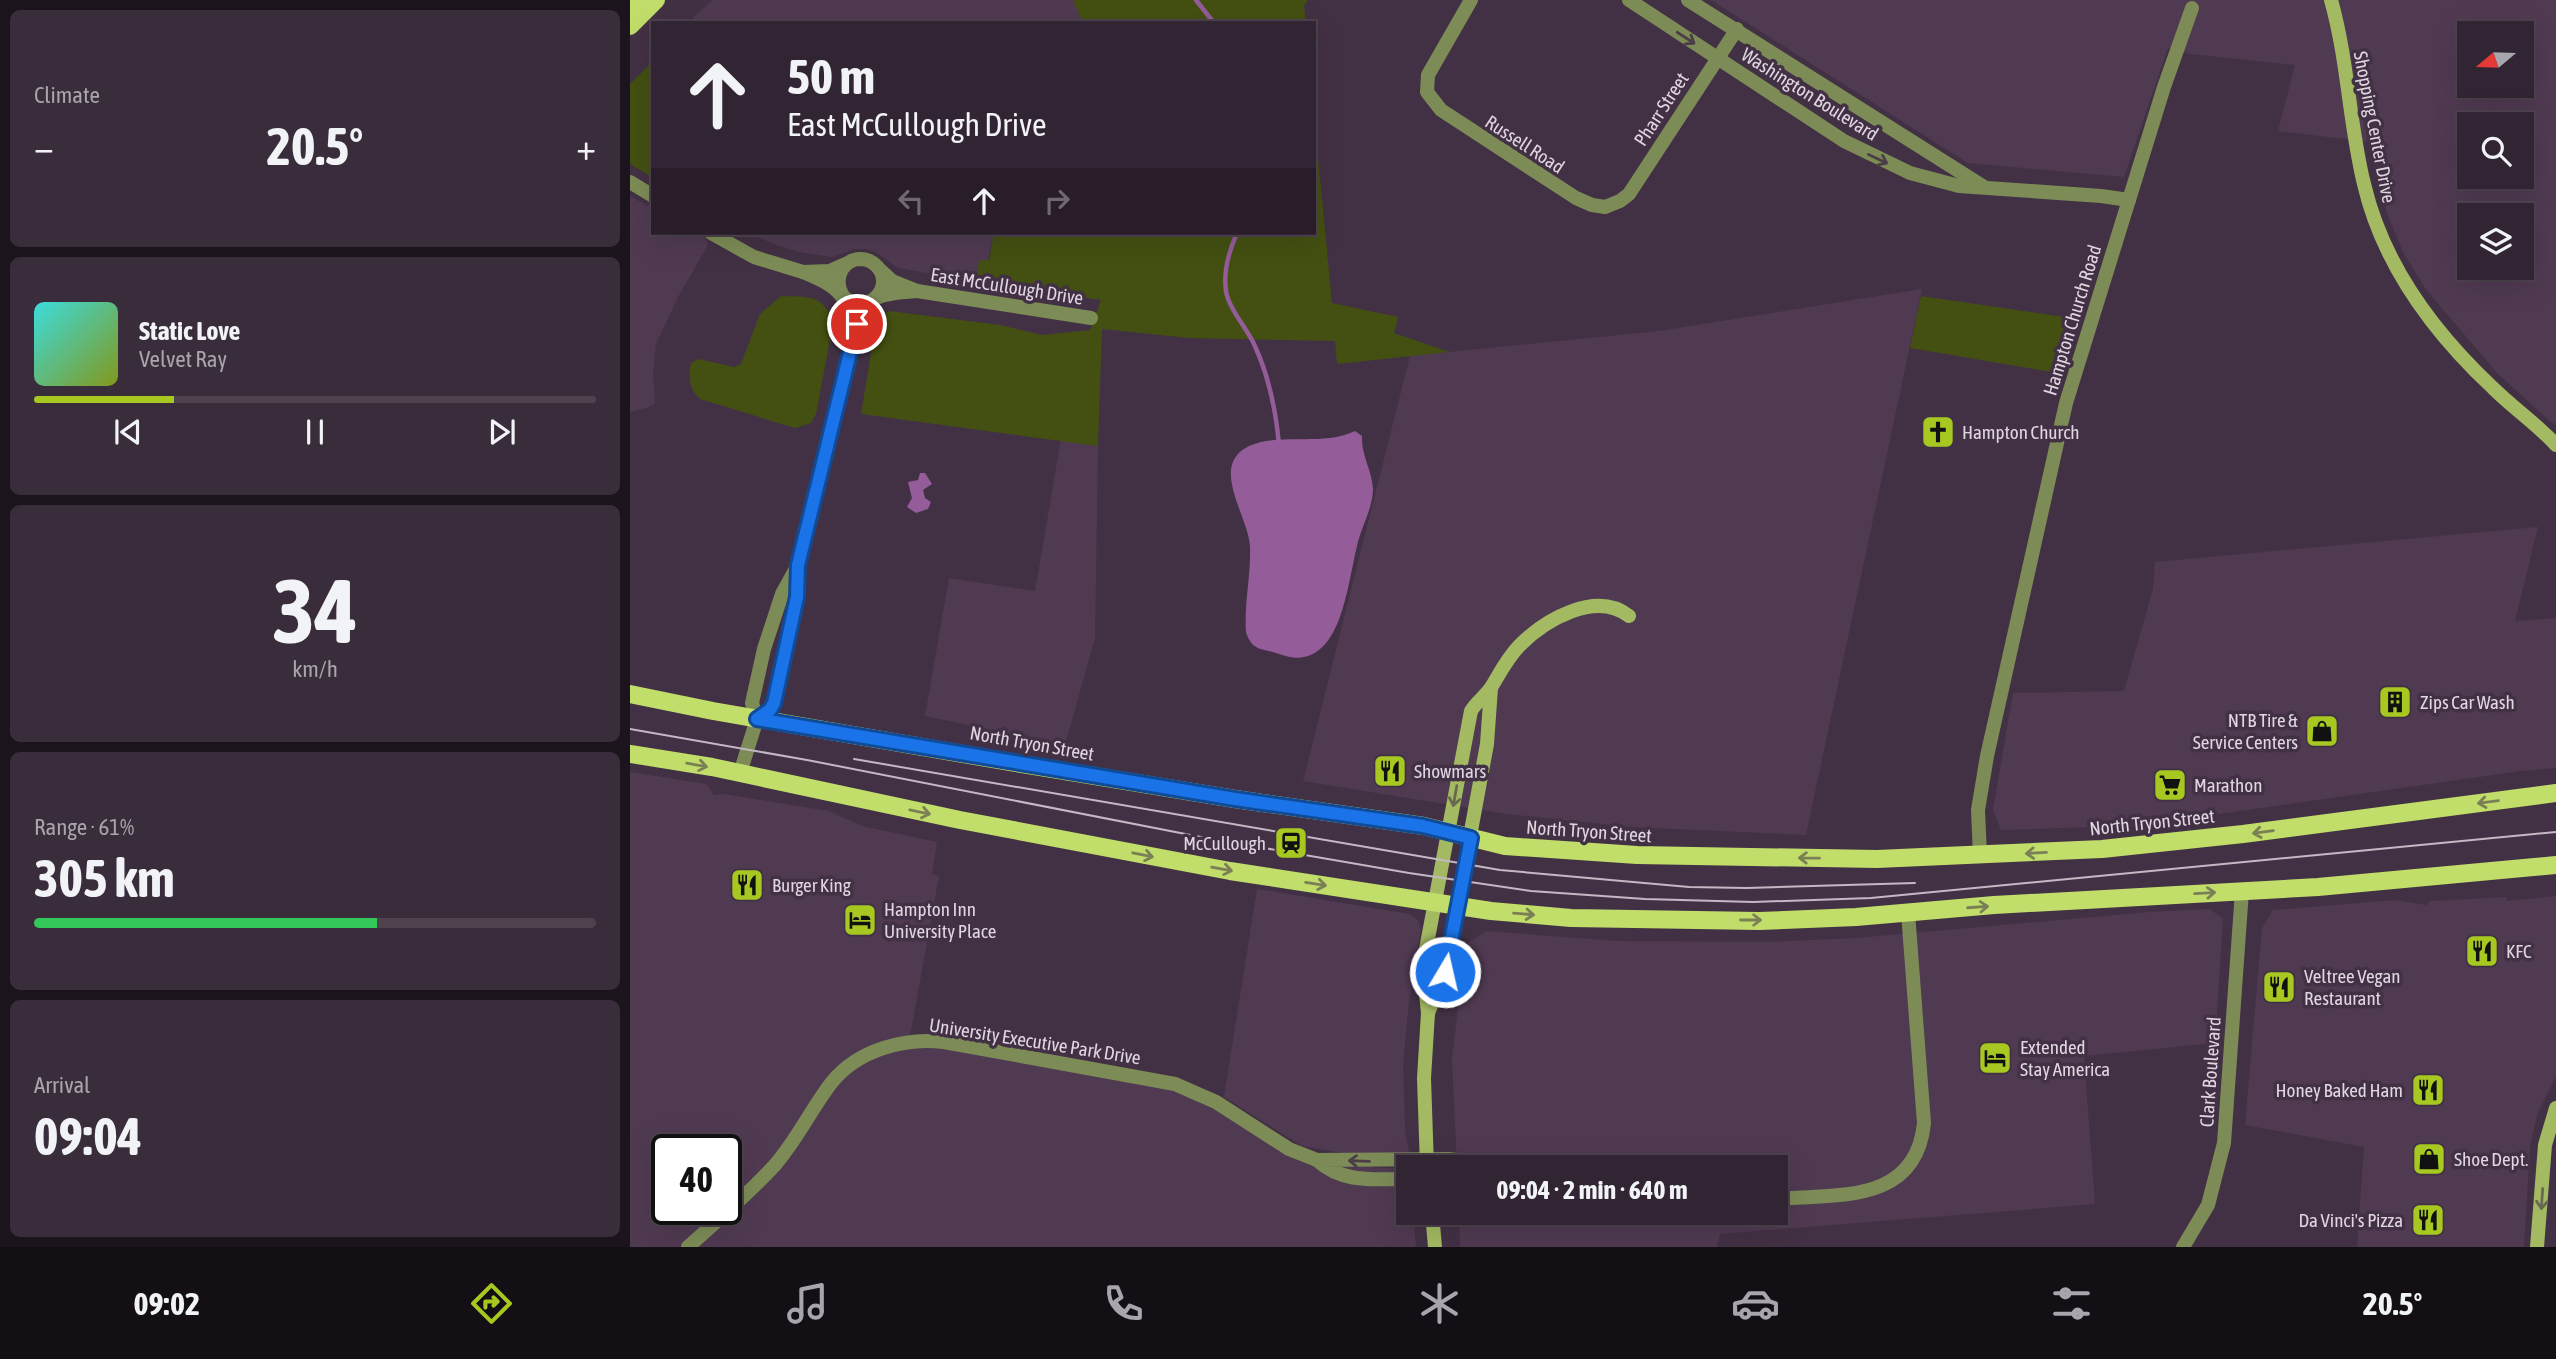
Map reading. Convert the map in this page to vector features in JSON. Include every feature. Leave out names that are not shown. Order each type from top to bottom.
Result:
[{"type":"main road","points":[[630,4],[634,0]]},
{"type":"main road","points":[[630,26],[656,0]]},
{"type":"main road","name":"North Tryon Street","points":[[630,694],[757,719],[1235,799],[1423,826],[1471,838],[1536,849],[1674,857],[1877,859],[2113,848],[2556,793]]},
{"type":"main road","points":[[630,754],[740,773],[960,820],[1206,867],[1456,906],[1558,917],[1793,920],[2340,885],[2556,865]]},
{"type":"street","name":"Russell Road","points":[[1471,0],[1428,75],[1427,92],[1441,110],[1549,183],[1592,205],[1614,204]]},
{"type":"street","name":"Washington Boulevard","points":[[1629,0],[1867,154],[1931,180],[1985,188],[2129,200]]},
{"type":"street","name":"Washington Boulevard","points":[[1688,0],[1985,188]]},
{"type":"street","name":"Shopping Center Drive","points":[[2331,0],[2364,184],[2375,223],[2391,261],[2422,310],[2472,368],[2556,445]]},
{"type":"street","name":"Hampton Church Road","points":[[1980,856],[1977,824],[1981,791],[2040,512],[2070,390],[2192,8]]},
{"type":"street","name":"Pharr Street","points":[[1614,204],[1629,194],[1737,29]]},
{"type":"street","points":[[630,182],[651,195]]},
{"type":"street","name":"East McCullough Drive","points":[[715,235],[754,257],[803,272],[830,284],[858,304],[894,293],[918,291]]},
{"type":"street","name":"East McCullough Drive","points":[[803,272],[833,270],[863,259],[892,281],[918,291],[1091,318]]},
{"type":"street","points":[[848,263],[840,271],[838,278],[850,315],[852,339]]},
{"type":"street","points":[[757,719],[770,710],[774,703],[797,597],[798,565],[852,339],[861,314],[883,284],[879,269]]},
{"type":"street","points":[[740,773],[757,719],[752,703],[764,649],[782,594],[798,565]]},
{"type":"street","points":[[1427,1155],[1424,1078],[1427,1013],[1423,965],[1469,718],[1478,701],[1491,688],[1507,659],[1520,645],[1550,622],[1586,607],[1619,610],[1629,616]]},
{"type":"street","points":[[1427,1013],[1442,983],[1471,838],[1489,725],[1491,688]]},
{"type":"street","name":"Clark Boulevard","points":[[2183,1247],[2208,1205],[2223,1150],[2230,1086],[2242,891]]},
{"type":"street","points":[[1788,1198],[1877,1189],[1895,1181],[1913,1163],[1924,1123],[1908,913]]},
{"type":"street","name":"University Executive Park Drive","points":[[688,1247],[774,1166],[839,1075],[871,1053],[914,1041],[944,1042],[1175,1084],[1216,1102],[1289,1149],[1317,1160],[1333,1173],[1353,1179],[1396,1179]]},
{"type":"street","points":[[2537,1247],[2545,1145],[2556,1108]]},
{"type":"street","name":"University Executive Park Drive","points":[[1317,1160],[1396,1162]]},
{"type":"street","points":[[1433,1225],[1436,1247]]},
{"type":"shaded area","points":[[713,0],[1073,0],[1082,21],[689,21]]},
{"type":"shaded area","points":[[1711,0],[2556,0],[2556,422],[2553,424],[2497,373],[2425,288],[2403,252],[2387,213],[2371,142],[2278,131],[2295,65],[2190,54],[2168,48],[2124,177],[1968,163]]},
{"type":"shaded area","points":[[630,196],[651,208],[651,235],[699,235],[706,239],[708,245],[678,297],[656,344],[653,373],[655,403],[630,412]]},
{"type":"shaded area","points":[[754,235],[988,235],[993,238],[988,260],[979,260],[976,281],[898,268],[867,249],[855,249],[832,257],[799,252]]},
{"type":"shaded area","points":[[1922,289],[1806,835],[1632,827],[1506,814],[1303,781],[1410,356],[1659,331]]},
{"type":"shaded area","points":[[1355,431],[1362,436],[1373,489],[1338,623],[1328,640],[1316,652],[1300,658],[1259,648],[1251,643],[1246,632],[1250,547],[1233,488],[1231,473],[1234,460],[1243,449],[1261,442],[1332,438]]},
{"type":"shaded area","points":[[1061,439],[1098,446],[1095,638],[1065,745],[925,716],[949,578],[1035,591]]},
{"type":"shaded area","points":[[920,473],[925,473],[932,484],[923,490],[925,498],[931,502],[928,509],[916,513],[907,507],[912,498],[908,482],[918,480]]},
{"type":"shaded area","points":[[2538,527],[2515,621],[2556,618],[2556,768],[2184,819],[2093,827],[2001,830],[1993,810],[2013,693],[2124,691],[2153,589],[2155,562]]},
{"type":"shaded area","points":[[630,772],[706,784],[714,795],[724,794],[829,811],[862,826],[937,842],[932,874],[939,876],[909,1042],[1155,1079],[1286,1145],[1346,1166],[1396,1168],[1396,1225],[1414,1225],[1416,1247],[630,1247]]},
{"type":"shaded area","points":[[1257,889],[1410,914],[1418,920],[1421,930],[1409,1002],[1403,1064],[1405,1130],[1409,1152],[1366,1157],[1302,1146],[1224,1097]]},
{"type":"shaded area","points":[[2556,896],[2556,1076],[2537,1115],[2530,1146],[2524,1247],[2357,1247],[2364,1147],[2245,1125],[2262,928],[2273,910],[2395,900],[2426,905],[2431,901],[2506,897],[2507,901]]},
{"type":"shaded area","points":[[2209,909],[2223,918],[2215,1043],[2084,1056],[2095,1204],[1720,1234],[1717,1247],[1460,1247],[1459,1225],[1788,1225],[1788,1155],[1456,1155],[1452,1058],[1466,944],[1486,931],[1617,941],[1767,942],[1856,938]]},
{"type":"green space","points":[[1073,0],[1308,0],[1304,6],[1306,21],[1082,21]]},
{"type":"green space","points":[[651,63],[651,177],[630,164],[630,84]]},
{"type":"green space","points":[[1316,136],[1332,303],[1398,317],[1394,333],[1449,352],[1337,364],[1335,341],[1189,338],[1102,329],[1098,446],[861,414],[874,335],[880,317],[889,311],[1000,325],[1042,335],[1090,330],[1101,300],[976,281],[979,260],[989,260],[993,238],[988,235],[1316,235]]},
{"type":"green space","points":[[781,296],[807,297],[820,302],[830,314],[833,324],[816,414],[811,423],[795,428],[700,399],[690,378],[691,363],[698,359],[734,367],[741,364],[760,314]]},
{"type":"green space","points":[[1921,296],[2078,319],[2063,374],[1910,348]]},
{"type":"waterway","points":[[1196,0],[1212,21]]},
{"type":"waterway","points":[[1236,235],[1227,261],[1227,297],[1254,344],[1264,368],[1274,407],[1279,445]]},
{"type":"tram line","points":[[630,729],[807,760],[1206,838],[1409,873],[1531,891],[1645,899],[1753,902],[1871,898],[2556,832]]},
{"type":"tram line","points":[[854,759],[1500,870],[1689,887],[1915,883]]},
{"type":"place","name":"Hampton Church","points":[[1938,432]]},
{"type":"place","name":"Zips Car Wash","points":[[2395,702]]},
{"type":"place","name":"NTB Tire & Service Centers","points":[[2322,731]]},
{"type":"place","name":"Showmars","points":[[1390,771]]},
{"type":"place","name":"Marathon","points":[[2170,785]]},
{"type":"place","name":"McCullough","points":[[1291,843]]},
{"type":"place","name":"Burger King","points":[[747,885]]},
{"type":"place","name":"Hampton Inn University Place","points":[[860,920]]},
{"type":"place","name":"KFC","points":[[2482,951]]},
{"type":"place","name":"Veltree Vegan Restaurant","points":[[2279,987]]},
{"type":"place","name":"Extended Stay America","points":[[1995,1058]]},
{"type":"place","name":"Honey Baked Ham","points":[[2428,1090]]},
{"type":"place","name":"Shoe Dept.","points":[[2429,1159]]},
{"type":"place","name":"Da Vinci's Pizza","points":[[2428,1220]]},
{"type":"route","points":[[857,324],[798,565],[797,597],[773,707],[757,719],[1235,799],[1423,826],[1471,838],[1452,922],[1445,972]]}]
